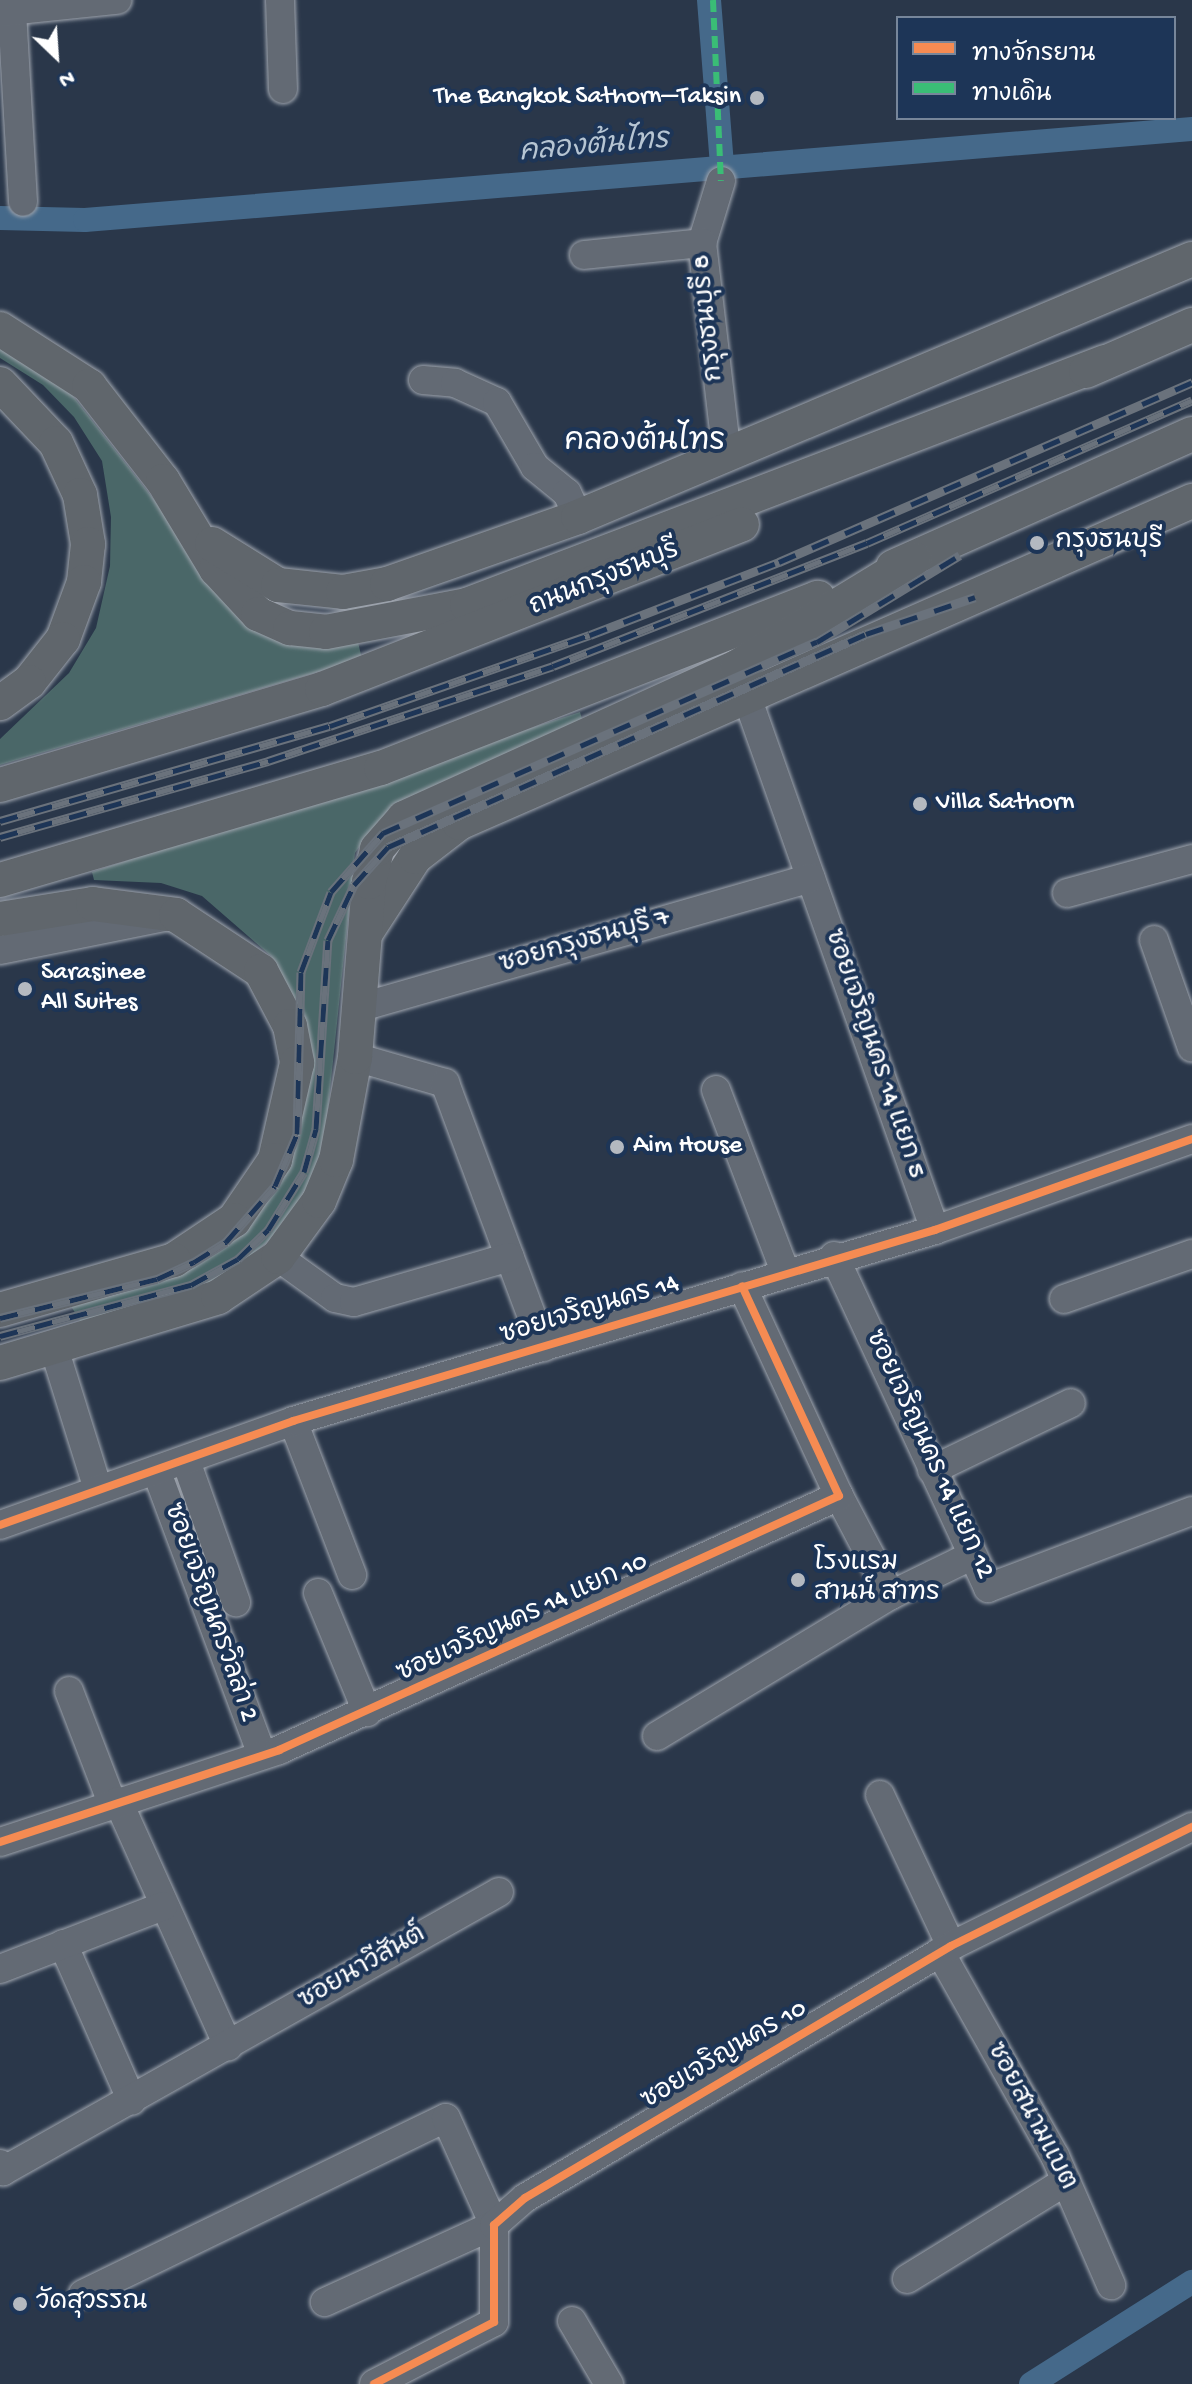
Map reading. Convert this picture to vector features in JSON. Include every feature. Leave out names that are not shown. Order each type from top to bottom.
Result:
[{"type":"main road","points":[[0,329],[89,386],[229,560],[309,592],[387,584],[578,517],[727,457],[1192,259]]},
{"type":"main road","name":"ถนนกรุงธนบุรี","points":[[0,785],[322,689],[473,633],[1192,325]]},
{"type":"main road","points":[[163,481],[198,544],[258,614],[290,628],[370,629],[467,605],[1105,362]]},
{"type":"main road","points":[[0,384],[56,443],[80,495],[88,544],[84,582],[63,639],[29,682],[0,703]]},
{"type":"main road","points":[[9,878],[381,768],[914,559],[1192,434]]},
{"type":"main road","points":[[1097,476],[1192,459]]},
{"type":"main road","points":[[363,938],[415,857],[459,823],[748,700],[1192,501]]},
{"type":"main road","points":[[0,1363],[218,1297],[278,1257],[319,1201],[336,1160],[355,1057],[363,938],[377,849],[404,818],[737,667],[914,559]]},
{"type":"main road","points":[[0,919],[93,904],[176,915],[241,951],[278,999],[297,1063],[287,1129],[264,1184],[206,1242],[135,1274],[0,1310]]},
{"type":"main road","points":[[39,1300],[54,1348]]},
{"type":"street","points":[[23,202],[6,12],[117,0]]},
{"type":"street","points":[[280,0],[283,89]]},
{"type":"street","name":"กรุงธนบุรี 8","points":[[721,181],[702,243],[727,457]]},
{"type":"street","points":[[584,255],[702,243]]},
{"type":"street","points":[[423,380],[455,383],[497,402],[535,467],[567,493],[578,517]]},
{"type":"street","name":"ซอยเจริญนคร 14 แยก 5","points":[[748,700],[935,1230]]},
{"type":"street","points":[[1067,893],[1192,859]]},
{"type":"street","name":"ซอยกรุงธนบุรี 7","points":[[358,1008],[811,878]]},
{"type":"street","points":[[0,950],[176,915]]},
{"type":"street","points":[[1154,940],[1192,1048]]},
{"type":"street","points":[[355,1057],[442,1078],[543,1347]]},
{"type":"street","points":[[716,1090],[784,1269]]},
{"type":"street","name":"ซอยเจริญนคร 14","points":[[0,1525],[293,1421],[742,1286],[784,1269],[935,1230],[1192,1139]]},
{"type":"street","points":[[1064,1299],[1192,1254]]},
{"type":"street","name":"ซอยเจริญนคร 14 แยก 12","points":[[834,1256],[988,1588],[1002,1588],[1192,1511]]},
{"type":"street","points":[[278,1257],[335,1298],[354,1302],[510,1257]]},
{"type":"street","points":[[742,1286],[839,1496],[891,1595]]},
{"type":"street","points":[[54,1348],[98,1489]]},
{"type":"street","points":[[932,1470],[1071,1403]]},
{"type":"street","points":[[293,1421],[352,1575]]},
{"type":"street","points":[[186,1461],[236,1602]]},
{"type":"street","name":"ซอยเจริญนครวิลล่า 2","points":[[156,1470],[262,1755]]},
{"type":"street","name":"ซอยเจริญนคร 14 แยก 10","points":[[0,1842],[262,1755],[367,1712],[839,1496]]},
{"type":"street","points":[[657,1736],[891,1595],[971,1556]]},
{"type":"street","points":[[318,1593],[367,1712]]},
{"type":"street","points":[[69,1691],[115,1802],[228,2046]]},
{"type":"street","name":"ซอยสนามแบต","points":[[880,1795],[945,1949],[1066,2181],[1111,2285]]},
{"type":"street","name":"ซอยเจริญนคร 10","points":[[325,2302],[494,2225],[525,2198],[945,1949],[1192,1827]]},
{"type":"street","name":"ซอยนาวีสันต์","points":[[0,2164],[3,2171],[132,2101],[499,1892]]},
{"type":"street","points":[[0,1969],[163,1906]]},
{"type":"street","points":[[63,1944],[132,2101]]},
{"type":"street","points":[[83,2294],[446,2118],[494,2225],[494,2322],[374,2384]]},
{"type":"street","points":[[907,2279],[1066,2181]]},
{"type":"street","points":[[572,2321],[609,2384]]},
{"type":"green space","points":[[0,345],[69,391],[216,579],[357,638],[362,659],[0,765],[0,739],[69,673],[96,628],[110,566],[111,517],[102,461],[74,417],[43,385],[0,358]]},
{"type":"green space","points":[[580,712],[582,719],[370,832],[355,853],[323,1156],[309,1193],[274,1237],[205,1291],[80,1321],[71,1306],[273,1180],[285,982],[271,956],[202,896],[161,883],[94,880],[92,872]]},
{"type":"waterway","points":[[709,0],[722,167]]},
{"type":"waterway","name":"คลองต้นไทร","points":[[0,218],[85,220],[1192,129]]},
{"type":"waterway","points":[[1031,2384],[1192,2282]]},
{"type":"railway","points":[[0,821],[330,726],[590,635],[779,562],[1192,382]]},
{"type":"railway","points":[[0,837],[268,761],[553,666],[867,543],[1192,400]]},
{"type":"railway","points":[[0,1318],[157,1279],[194,1262],[226,1242],[275,1186],[297,1134],[301,972],[331,892],[383,833],[817,642],[960,555]]},
{"type":"railway","points":[[0,1336],[191,1285],[238,1259],[268,1230],[304,1172],[316,1129],[328,940],[354,885],[388,847],[866,634],[975,597]]},
{"type":"marked path","points":[[713,0],[721,181]]},
{"type":"cycle path","points":[[0,1525],[293,1421],[935,1230],[1192,1139]]},
{"type":"cycle path","points":[[0,1842],[279,1750],[839,1496],[742,1286]]},
{"type":"cycle path","points":[[374,2384],[494,2322],[494,2225],[525,2198],[951,1946],[1192,1827]]},
{"type":"place","name":"The Bangkok Sathorn–Taksin","points":[[757,98]]},
{"type":"place","name":"กรุงธนบุรี","points":[[1037,543]]},
{"type":"place","name":"Villa Sathorn","points":[[920,804]]},
{"type":"place","name":"Sarasinee All Suites","points":[[25,989]]},
{"type":"place","name":"Aim House","points":[[617,1147]]},
{"type":"place","name":"โรงแรม สานน์ สาทร","points":[[798,1580]]},
{"type":"place","name":"วัดสุวรรณ","points":[[20,2304]]},
{"type":"district","name":"คลองต้นไทร","points":[[645,444]]}]
